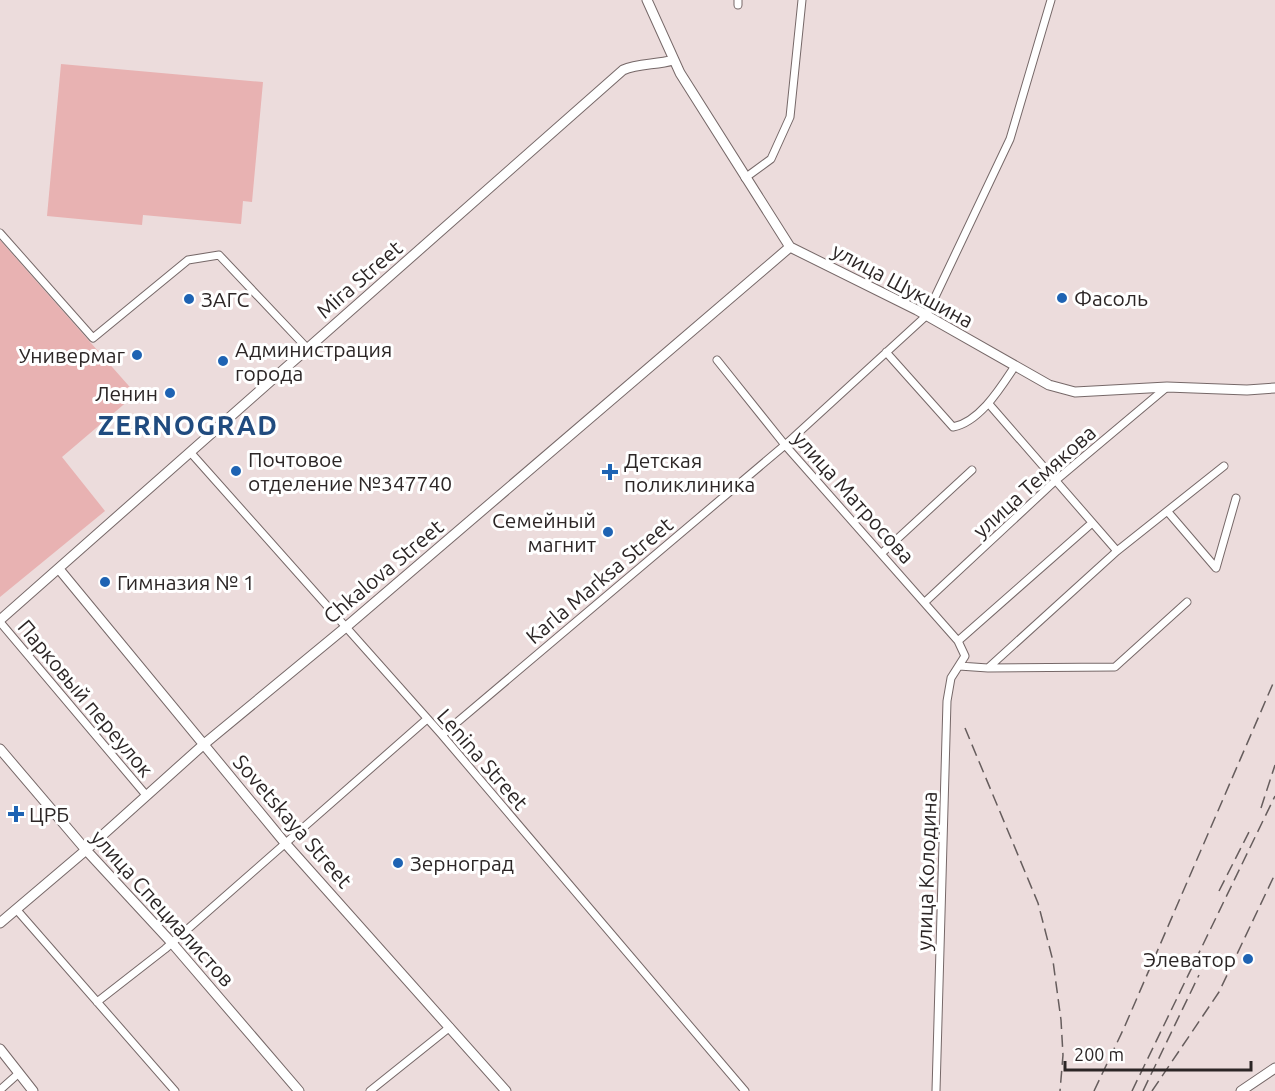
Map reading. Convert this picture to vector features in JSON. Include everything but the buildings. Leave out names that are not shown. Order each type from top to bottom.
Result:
[{"type":"street","name":"улица Шукшина","points":[[647,0],[673,60],[790,247],[926,316],[1049,385],[1075,392],[1167,387],[1247,390],[1275,388]]},
{"type":"street","points":[[745,178],[771,159],[790,117],[802,0]]},
{"type":"street","name":"Karla Marksa Street","points":[[442,735],[785,445],[926,316],[1010,139],[1051,0]]},
{"type":"street","name":"Mira Street","points":[[0,621],[623,70],[673,60]]},
{"type":"street","points":[[0,233],[93,339],[188,260],[219,255],[307,348]]},
{"type":"street","name":"Chkalova Street","points":[[0,923],[86,850],[203,745],[346,627],[790,247]]},
{"type":"street","points":[[886,352],[953,427],[960,426],[989,404],[1016,366]]},
{"type":"street","name":"улица Матросова","points":[[717,360],[785,445],[958,641],[965,656]]},
{"type":"street","name":"улица Темякова","points":[[925,602],[1055,481],[1167,387]]},
{"type":"street","points":[[989,404],[1117,551]]},
{"type":"street","name":"Lenina Street","points":[[191,453],[442,735],[745,1091]]},
{"type":"street","points":[[988,668],[1117,551],[1224,466]]},
{"type":"street","points":[[882,554],[972,470]]},
{"type":"street","points":[[1168,512],[1216,568],[1236,498]]},
{"type":"street","points":[[958,641],[1092,524]]},
{"type":"street","name":"Sovetskaya Street","points":[[59,569],[285,843],[506,1091]]},
{"type":"street","points":[[959,666],[988,668],[1115,667],[1187,602]]},
{"type":"street","name":"Парковый переулок","points":[[0,621],[146,795]]},
{"type":"street","name":"улица Колодина","points":[[936,1091],[947,701],[951,678],[965,656]]},
{"type":"street","points":[[97,1002],[172,943],[427,719]]},
{"type":"street","name":"улица Специалистов","points":[[0,749],[86,850],[172,943],[299,1091]]},
{"type":"street","points":[[16,909],[175,1091]]},
{"type":"street","points":[[370,1091],[450,1027]]},
{"type":"street","points":[[0,1049],[33,1091]]},
{"type":"street","points":[[1241,1091],[1275,1068]]},
{"type":"street","points":[[0,1089],[19,1073]]},
{"type":"shaded area","points":[[61,64],[263,82],[252,202],[243,201],[241,224],[143,215],[142,225],[47,216]]},
{"type":"shaded area","points":[[0,240],[136,394],[62,457],[105,511],[0,597]]},
{"type":"railway","points":[[1094,1091],[1124,1028],[1275,679]]},
{"type":"railway","points":[[965,728],[1038,903],[1053,961],[1061,1020],[1063,1055],[1060,1091]]},
{"type":"railway","points":[[1261,808],[1275,765]]},
{"type":"railway","points":[[1132,1091],[1275,796]]},
{"type":"railway","points":[[1219,891],[1249,832]]},
{"type":"railway","points":[[1152,1091],[1219,992],[1275,874]]},
{"type":"railway","points":[[1143,1091],[1199,975]]},
{"type":"place","name":"Фасоль","points":[[1062,298]]},
{"type":"place","name":"ЗАГС","points":[[189,299]]},
{"type":"place","name":"Универмаг","points":[[137,355]]},
{"type":"place","name":"Администрация города","points":[[223,361]]},
{"type":"place","name":"Ленин","points":[[170,393]]},
{"type":"place","name":"Почтовое отделение №347740","points":[[236,471]]},
{"type":"place","name":"Детская поликлиника","points":[[610,472]]},
{"type":"place","name":"Семейный магнит","points":[[608,532]]},
{"type":"place","name":"Гимназия № 1","points":[[105,582]]},
{"type":"place","name":"ЦРБ","points":[[16,814]]},
{"type":"place","name":"Зерноград","points":[[398,863]]},
{"type":"place","name":"Элеватор","points":[[1248,959]]},
{"type":"district","name":"ZERNOGRAD","points":[[188,425]]}]
